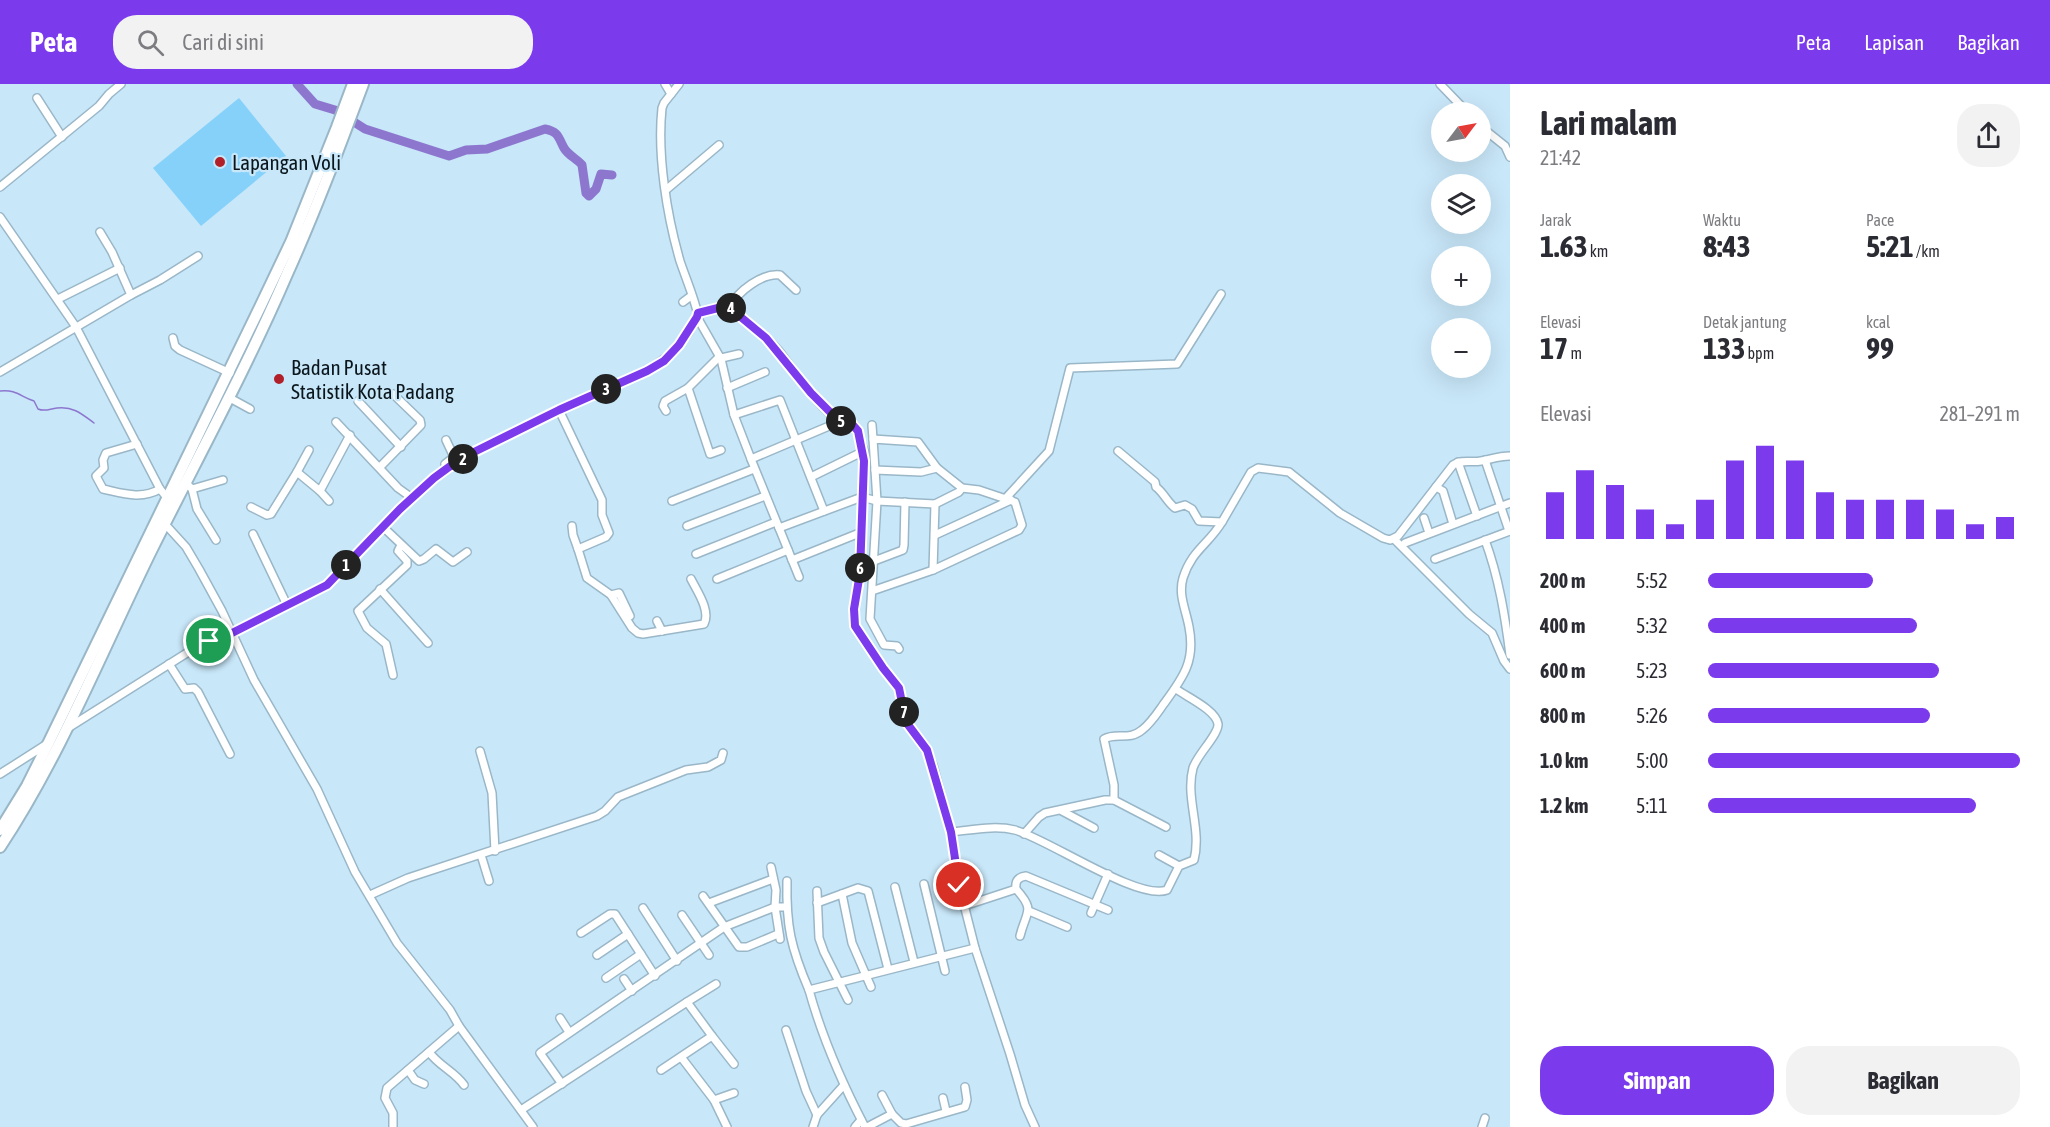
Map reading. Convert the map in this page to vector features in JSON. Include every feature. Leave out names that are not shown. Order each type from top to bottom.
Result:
[{"type":"highway","points":[[0,830],[65,730],[165,524],[189,486],[230,373],[291,242],[337,127],[357,86]]},
{"type":"highway","points":[[0,847],[28,803],[50,742],[168,499],[219,406],[228,397],[287,274],[342,140],[357,86]]},
{"type":"street","points":[[0,187],[99,106],[109,93],[121,84]]},
{"type":"street","points":[[665,84],[671,94]]},
{"type":"street","points":[[679,84],[664,103],[661,118],[660,150],[671,220],[697,315],[721,359],[734,415],[799,577]]},
{"type":"street","points":[[1440,84],[1457,102]]},
{"type":"street","points":[[37,98],[62,136]]},
{"type":"street","points":[[1491,135],[1503,144],[1510,157]]},
{"type":"street","points":[[667,189],[719,145]]},
{"type":"street","points":[[0,218],[76,327],[160,489],[168,499]]},
{"type":"street","points":[[100,232],[120,268],[131,295]]},
{"type":"street","points":[[0,372],[198,256]]},
{"type":"street","points":[[57,299],[120,268]]},
{"type":"street","points":[[730,308],[738,296],[771,275],[780,275],[790,282],[795,290]]},
{"type":"street","points":[[935,535],[1008,499],[1049,451],[1070,368],[1177,364],[1221,294]]},
{"type":"street","points":[[683,302],[691,296]]},
{"type":"street","points":[[0,774],[198,646],[232,633],[331,582],[412,498],[449,467],[474,452],[559,410],[647,371],[664,361],[679,345],[697,315],[718,308],[730,308],[766,338],[811,393],[833,415],[855,426],[864,451],[870,499],[874,561],[871,622],[884,645],[897,646],[899,649]]},
{"type":"street","points":[[173,338],[175,346],[180,350],[230,373]]},
{"type":"street","points":[[666,411],[663,406],[665,401],[688,388],[714,362],[739,354]]},
{"type":"street","points":[[728,388],[765,372]]},
{"type":"street","points":[[688,388],[710,454]]},
{"type":"street","points":[[380,467],[420,427],[421,422],[393,394]]},
{"type":"street","points":[[228,397],[250,409]]},
{"type":"street","points":[[734,415],[780,400],[824,510]]},
{"type":"street","points":[[358,402],[401,447]]},
{"type":"street","points":[[559,410],[602,500],[602,515],[609,533],[606,537],[578,549]]},
{"type":"street","points":[[751,459],[841,421]]},
{"type":"street","points":[[336,422],[398,488],[412,498]]},
{"type":"street","points":[[872,425],[875,470],[862,532],[860,573],[854,609],[855,626],[899,688],[906,722],[927,750],[933,765],[951,832],[964,906],[975,948],[1025,1105],[1035,1127]]},
{"type":"street","points":[[320,491],[350,435]]},
{"type":"street","points":[[872,591],[933,570],[1019,530],[1022,525],[1015,502],[979,490],[962,488],[937,468],[918,442],[873,439]]},
{"type":"street","points":[[446,440],[454,457],[445,464],[449,467]]},
{"type":"street","points":[[137,444],[106,453],[103,460],[105,468],[96,476],[96,479],[103,489],[140,496],[160,489]]},
{"type":"street","points":[[251,507],[267,515],[271,514],[309,450]]},
{"type":"street","points":[[702,458],[721,450]]},
{"type":"street","points":[[811,477],[864,451]]},
{"type":"street","points":[[1118,451],[1155,482],[1156,487],[1175,508],[1185,505],[1192,509],[1199,521],[1222,522]]},
{"type":"street","points":[[1394,539],[1448,470],[1458,462],[1485,460],[1492,456],[1510,456]]},
{"type":"street","points":[[1436,559],[1509,531],[1485,460]]},
{"type":"street","points":[[1458,462],[1477,516]]},
{"type":"street","points":[[875,470],[921,472],[937,468]]},
{"type":"street","points":[[1114,800],[1114,784],[1104,738],[1133,736],[1141,732],[1176,690],[1189,664],[1191,646],[1189,627],[1180,593],[1183,578],[1195,552],[1213,537],[1251,472],[1258,468],[1289,472],[1340,513],[1383,538],[1394,539],[1469,614],[1492,633],[1510,669]]},
{"type":"street","points":[[672,501],[754,469]]},
{"type":"street","points":[[297,472],[329,501]]},
{"type":"street","points":[[216,540],[197,509],[189,486],[223,480]]},
{"type":"street","points":[[1436,487],[1443,491],[1453,525]]},
{"type":"street","points":[[696,554],[824,510],[870,499],[935,504],[959,492],[962,488]]},
{"type":"street","points":[[687,526],[765,496]]},
{"type":"street","points":[[874,561],[903,550],[905,502]]},
{"type":"street","points":[[1405,543],[1510,503]]},
{"type":"street","points":[[933,570],[935,504]]},
{"type":"street","points":[[1424,518],[1429,533]]},
{"type":"street","points":[[165,524],[186,547],[232,633],[254,680],[317,789],[355,872],[398,943],[450,1010],[459,1026],[533,1127]]},
{"type":"street","points":[[572,526],[587,578],[611,596],[635,631],[643,634],[704,624],[706,612],[691,579]]},
{"type":"street","points":[[383,527],[419,561],[435,549],[453,562],[467,552]]},
{"type":"street","points":[[792,560],[862,532]]},
{"type":"street","points":[[253,534],[287,605]]},
{"type":"street","points":[[1485,540],[1494,563],[1501,593],[1510,655]]},
{"type":"street","points":[[393,675],[386,644],[367,628],[358,611],[407,565],[407,561],[398,551],[401,545]]},
{"type":"street","points":[[717,579],[788,550]]},
{"type":"street","points":[[380,589],[428,643]]},
{"type":"street","points":[[611,596],[619,593],[630,616]]},
{"type":"street","points":[[657,621],[662,631]]},
{"type":"street","points":[[169,664],[184,689],[194,688],[198,692],[230,754]]},
{"type":"street","points":[[951,832],[996,828],[1015,830],[1108,874],[1152,892],[1164,892],[1171,885],[1179,866],[1194,860],[1197,839],[1190,786],[1198,756],[1217,730],[1218,724],[1211,711],[1176,690]]},
{"type":"street","points":[[480,751],[492,792],[495,851]]},
{"type":"street","points":[[370,896],[408,878],[597,816],[618,797],[686,770],[708,767],[721,760],[723,753]]},
{"type":"street","points":[[1024,834],[1041,814],[1105,800],[1114,800],[1166,827]]},
{"type":"street","points":[[1062,811],[1094,828]]},
{"type":"street","points":[[481,855],[489,881]]},
{"type":"street","points":[[1159,855],[1179,866]]},
{"type":"street","points":[[703,896],[736,945],[742,947],[779,937],[775,907],[776,890],[771,867]]},
{"type":"street","points":[[1091,913],[1108,874]]},
{"type":"street","points":[[1020,936],[1029,911],[1016,889],[1015,882],[1018,879],[1031,877],[1108,910]]},
{"type":"street","points":[[709,903],[773,879]]},
{"type":"street","points":[[787,881],[786,907],[792,949],[844,1085],[864,1125]]},
{"type":"street","points":[[924,884],[945,971]]},
{"type":"street","points":[[895,887],[914,962]]},
{"type":"street","points":[[818,903],[858,888],[868,891],[888,969]]},
{"type":"street","points":[[964,906],[1016,889]]},
{"type":"street","points":[[817,891],[819,938],[848,1000]]},
{"type":"street","points":[[842,894],[852,942],[871,987]]},
{"type":"street","points":[[562,1084],[540,1053],[724,927],[775,907],[786,907]]},
{"type":"street","points":[[643,908],[677,961]]},
{"type":"street","points":[[1029,911],[1067,927]]},
{"type":"street","points":[[581,933],[614,913],[655,976]]},
{"type":"street","points":[[682,915],[709,955]]},
{"type":"street","points":[[597,955],[628,934]]},
{"type":"street","points":[[809,990],[975,948]]},
{"type":"street","points":[[606,978],[642,954]]},
{"type":"street","points":[[624,979],[632,991]]},
{"type":"street","points":[[521,1110],[716,984]]},
{"type":"street","points":[[687,1002],[734,1064]]},
{"type":"street","points":[[560,1018],[569,1032]]},
{"type":"street","points":[[393,1127],[393,1113],[384,1093],[396,1078],[459,1026]]},
{"type":"street","points":[[786,1030],[806,1091],[817,1115]]},
{"type":"street","points":[[661,1070],[712,1036]]},
{"type":"street","points":[[429,1052],[438,1064],[452,1071],[464,1085]]},
{"type":"street","points":[[681,1057],[714,1100],[727,1127]]},
{"type":"street","points":[[408,1070],[414,1080],[424,1084]]},
{"type":"street","points":[[813,1127],[817,1115],[844,1085]]},
{"type":"street","points":[[882,1095],[900,1124],[906,1124],[966,1106],[968,1100],[966,1087]]},
{"type":"street","points":[[714,1100],[734,1093]]},
{"type":"street","points":[[943,1098],[946,1111]]},
{"type":"street","points":[[855,1127],[892,1114]]},
{"type":"street","points":[[1482,1127],[1485,1118]]},
{"type":"shaded area","name":"Lapangan Voli","points":[[239,98],[286,156],[201,226],[153,168]]},
{"type":"waterway","points":[[297,84],[315,104],[335,110],[365,129],[449,156],[466,150],[487,149],[545,129],[556,133],[566,150],[582,165],[586,193],[589,196],[596,189],[601,174],[612,175]]},
{"type":"waterway","points":[[0,391],[14,392],[34,401],[40,410],[73,409],[94,423]]},
{"type":"place","name":"Lapangan Voli","points":[[220,162]]},
{"type":"place","name":"Badan Pusat Statistik Kota Padang","points":[[279,379]]},
{"type":"route","points":[[209,641],[232,633],[327,585],[400,509],[449,467],[474,452],[580,400],[647,371],[664,361],[679,345],[698,313],[724,307],[730,308],[766,338],[811,393],[837,419],[851,423],[858,431],[864,451],[864,461],[860,573],[854,609],[855,626],[899,688],[906,722],[927,750],[951,832],[959,885]]}]
